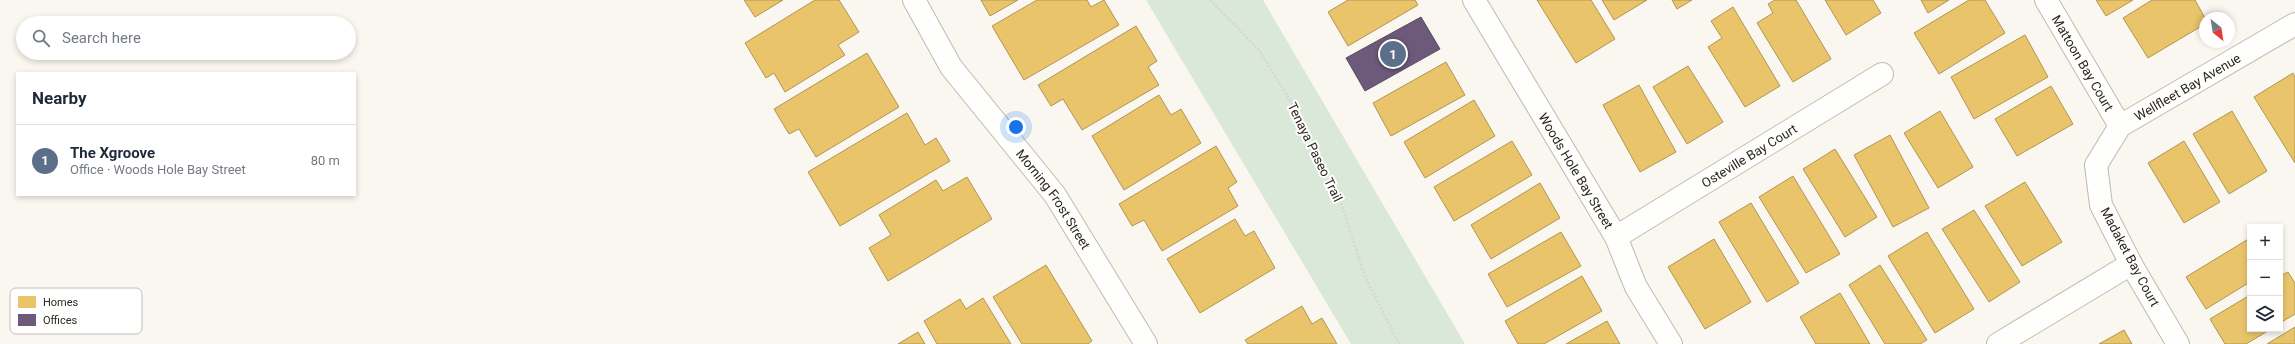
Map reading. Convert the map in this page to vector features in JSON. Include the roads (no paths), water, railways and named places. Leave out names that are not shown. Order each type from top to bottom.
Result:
[{"type":"street","name":"Morning Frost Street","points":[[914,0],[951,67],[1055,195],[1146,344]]},
{"type":"street","name":"Woods Hole Bay Street","points":[[1474,0],[1616,237],[1636,287],[1671,344]]},
{"type":"street","name":"Mattoon Bay Court","points":[[2046,0],[2120,126]]},
{"type":"street","name":"Wellfleet Bay Avenue","points":[[2096,165],[2120,126],[2295,24]]},
{"type":"street","name":"Osteville Bay Court","points":[[1616,237],[1882,74]]},
{"type":"street","name":"Madaket Bay Court","points":[[2096,165],[2101,205],[2131,264],[2178,344]]},
{"type":"street","points":[[1998,344],[2131,264]]},
{"type":"place","name":"The Xgroove","points":[[1393,54]]}]
